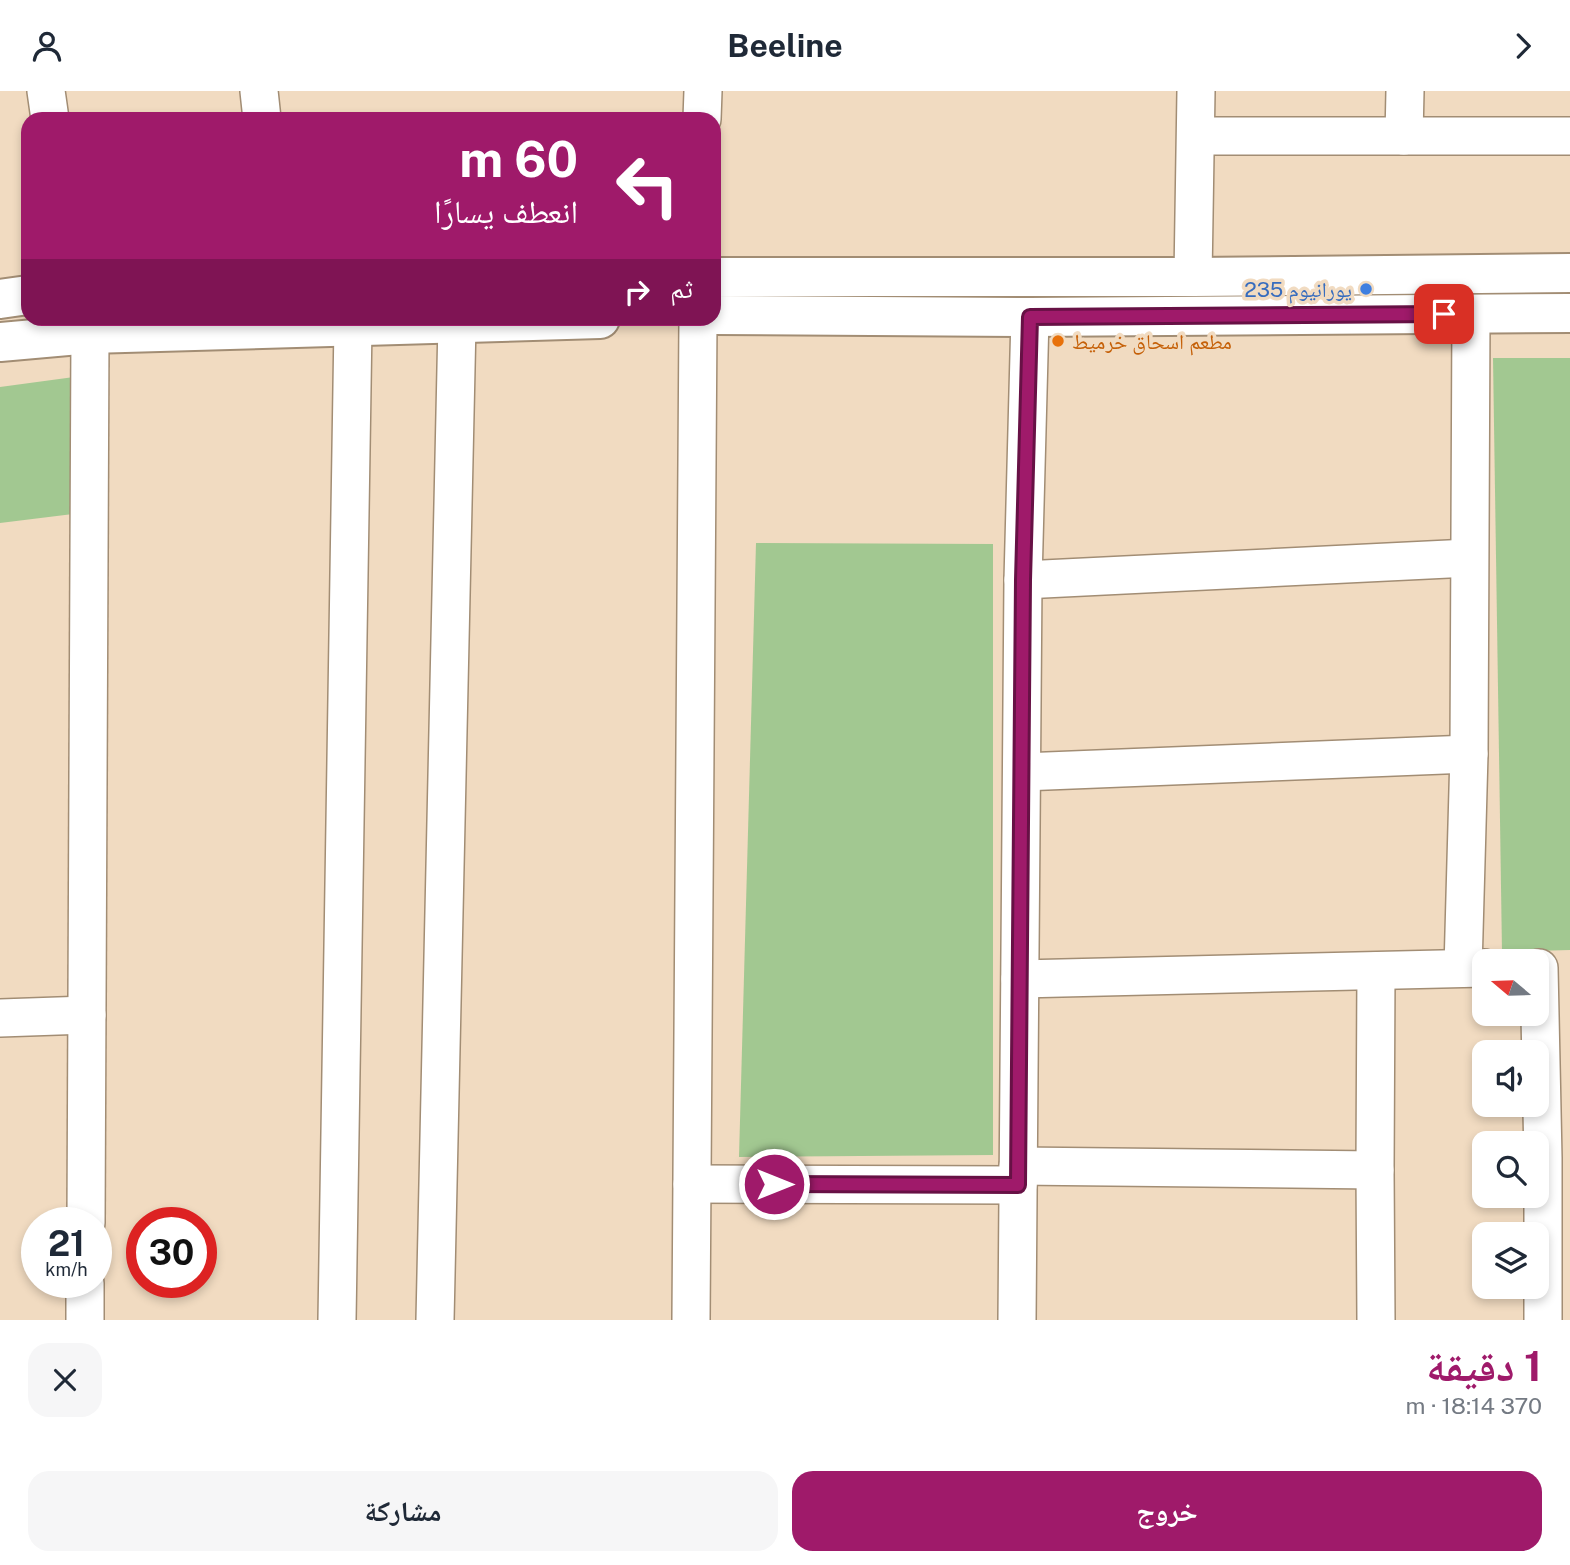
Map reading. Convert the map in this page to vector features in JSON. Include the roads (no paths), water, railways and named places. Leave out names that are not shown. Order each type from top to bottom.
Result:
[{"type":"main road","points":[[721,277],[1193,277],[1570,273]]},
{"type":"main road","points":[[0,299],[21,296]]},
{"type":"main road","points":[[721,315],[1030,317],[1570,313]]},
{"type":"main road","points":[[0,342],[90,334],[324,326]]},
{"type":"street","points":[[46,91],[49,112]]},
{"type":"street","points":[[259,91],[260,112]]},
{"type":"street","points":[[702,112],[703,91]]},
{"type":"street","points":[[1193,277],[1196,91]]},
{"type":"street","points":[[1404,136],[1405,91]]},
{"type":"street","points":[[1196,136],[1570,136]]},
{"type":"street","points":[[1471,314],[1469,754],[1474,949]]},
{"type":"street","points":[[1017,1320],[1023,580],[1030,317]]},
{"type":"street","points":[[337,1320],[353,326]]},
{"type":"street","points":[[435,1320],[457,326]]},
{"type":"street","points":[[691,1320],[698,326]]},
{"type":"street","points":[[86,1207],[90,334]]},
{"type":"street","points":[[1023,580],[1469,558]]},
{"type":"street","points":[[1022,772],[1469,754]]},
{"type":"street","points":[[1020,979],[1472,968]]},
{"type":"street","points":[[1543,1320],[1557,1158],[1549,968]]},
{"type":"street","points":[[1376,971],[1376,1320]]},
{"type":"street","points":[[0,1018],[87,1015]]},
{"type":"street","points":[[692,1184],[1375,1170]]},
{"type":"street","points":[[85,1298],[85,1320]]},
{"type":"place","name":"يورانيوم 235","points":[[1366,289]]},
{"type":"place","name":"مطعم اسحاق خرميط","points":[[1058,341]]}]
